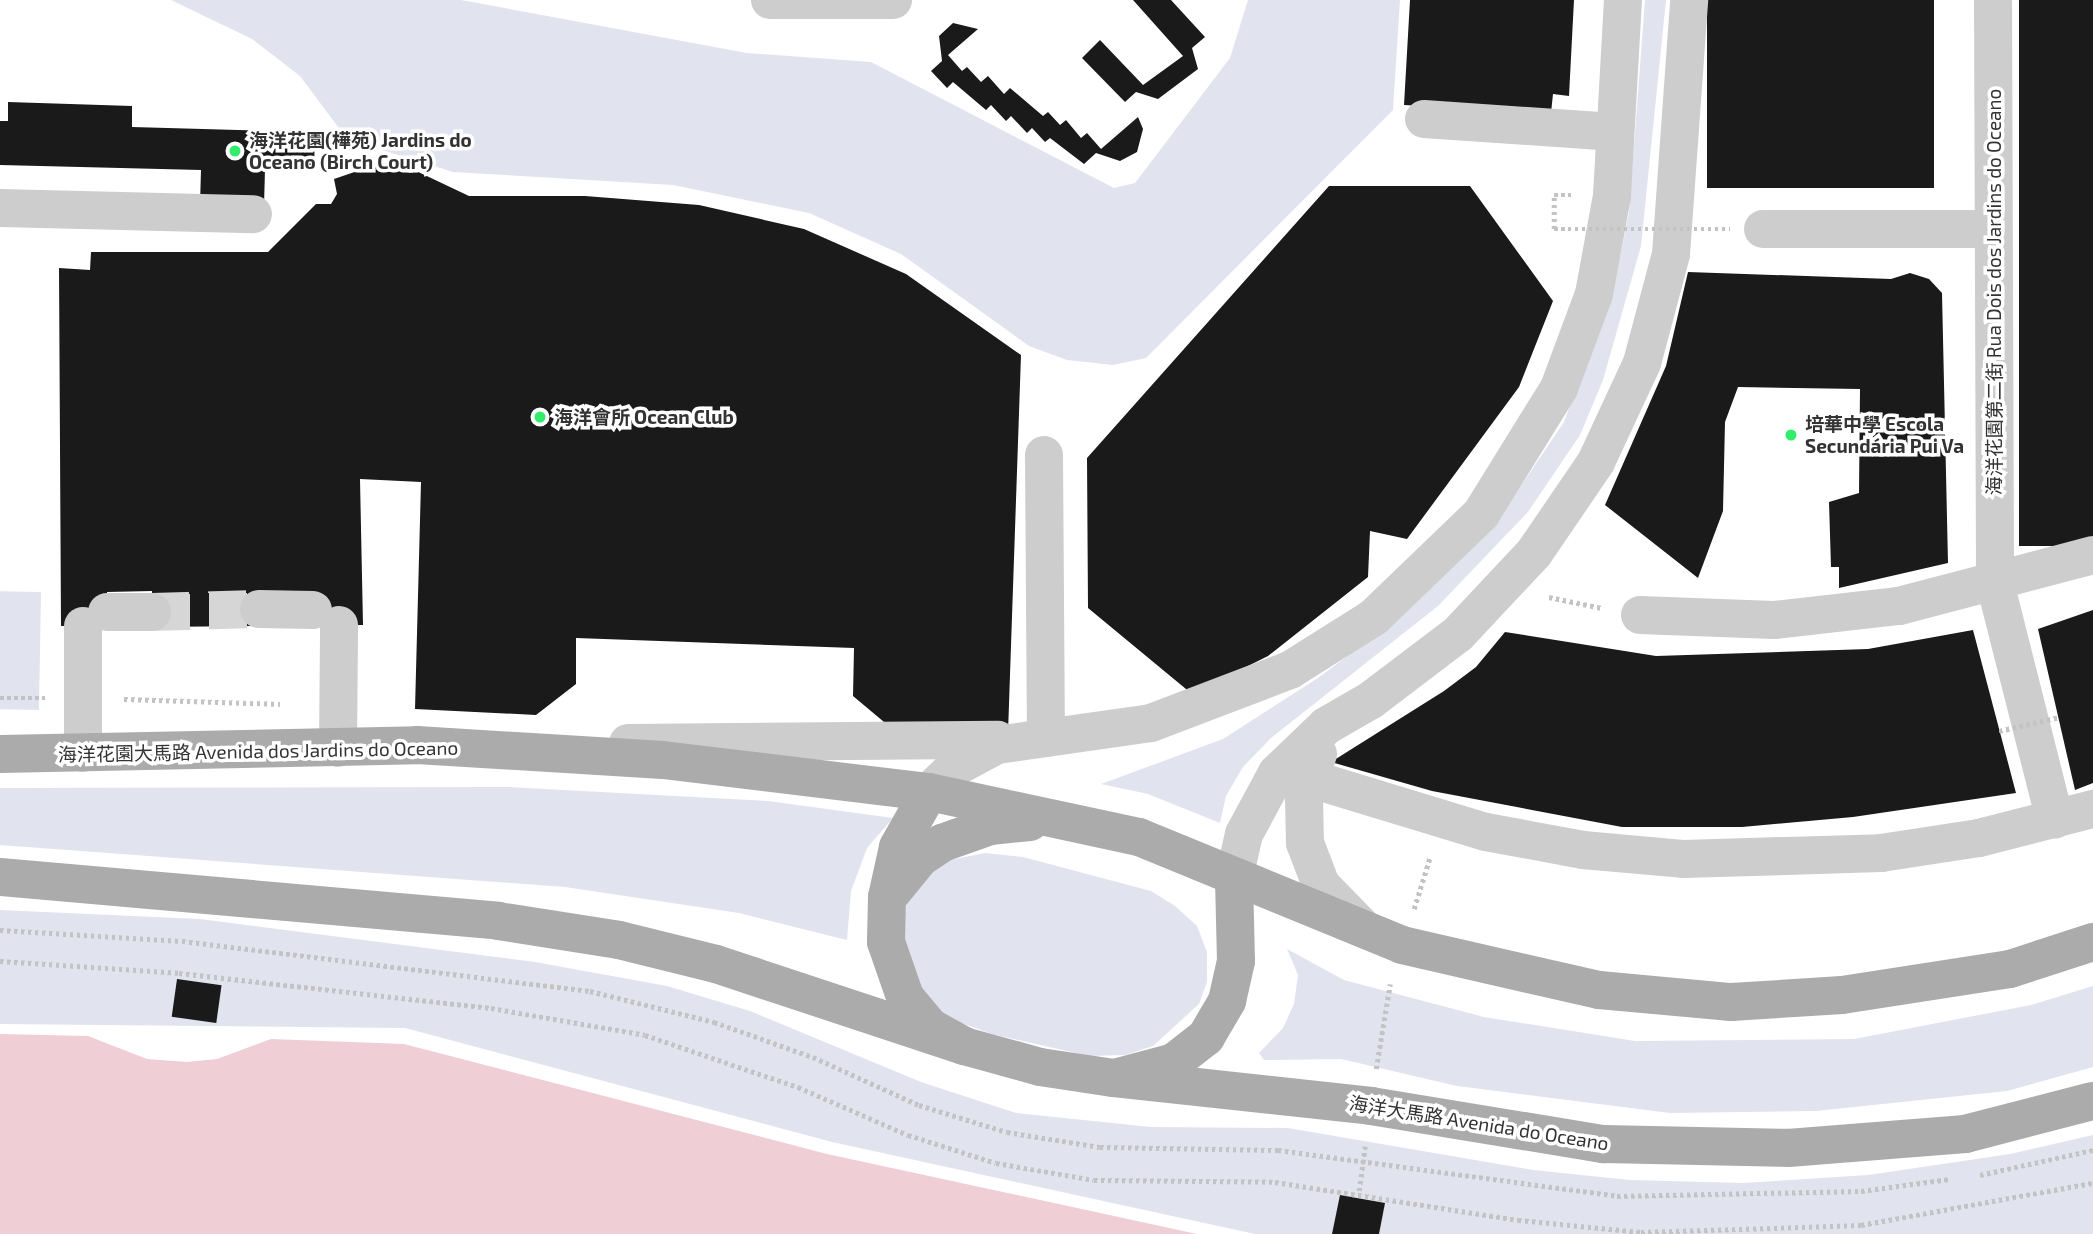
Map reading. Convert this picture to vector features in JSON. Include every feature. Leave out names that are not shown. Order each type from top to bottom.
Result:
[{"type":"main road","name":"海洋花園大馬路 Avenida dos Jardins do Oceano","points":[[0,754],[417,745],[663,760],[929,792],[1060,818],[1139,837],[1234,878]]},
{"type":"main road","points":[[929,792],[907,823],[887,897],[890,961],[905,997],[930,1027],[964,1046]]},
{"type":"main road","points":[[887,897],[920,858],[965,832],[1060,818]]},
{"type":"main road","points":[[0,875],[38,876],[498,921],[620,940],[716,964],[964,1046]]},
{"type":"main road","points":[[1114,1078],[1174,1062],[1218,1020],[1236,961],[1234,878],[1369,933],[1481,967],[1599,990],[1731,1002],[1842,995],[2010,969],[2093,942]]},
{"type":"main road","name":"海洋大馬路 Avenida do Oceano","points":[[964,1046],[1040,1067],[1114,1078],[1371,1106],[1630,1145],[1788,1148],[1965,1134],[2093,1101]]},
{"type":"street","points":[[770,0],[893,0]]},
{"type":"street","points":[[417,745],[1034,739],[1151,723],[1279,675],[1374,617],[1448,551],[1511,475],[1579,342],[1605,245],[1623,0]]},
{"type":"street","points":[[1234,878],[1244,834],[1277,773],[1326,726],[1364,704],[1448,643],[1504,589],[1589,474],[1642,363],[1671,254],[1689,0]]},
{"type":"street","name":"海洋花園第二街 Rua Dois dos Jardins do Oceano","points":[[1993,0],[1995,583],[2055,820]]},
{"type":"street","points":[[1424,119],[1615,132]]},
{"type":"street","points":[[0,208],[253,214]]},
{"type":"street","points":[[1747,229],[1993,229]]},
{"type":"street","points":[[1034,739],[1044,455]]},
{"type":"street","points":[[1640,615],[1774,620],[1899,606],[1995,583],[2093,555]]},
{"type":"street","points":[[259,609],[326,618],[338,748]]},
{"type":"street","points":[[83,753],[95,619],[152,612]]},
{"type":"street","points":[[1364,704],[1330,735],[1308,778],[1302,820],[1311,864],[1334,903],[1369,933]]},
{"type":"street","points":[[929,792],[975,755],[1034,739]]},
{"type":"street","points":[[1308,778],[1486,832],[1583,850],[1683,859],[1881,853],[2055,820],[2093,809]]},
{"type":"path","points":[[1554,195],[1554,229],[1747,229]]},
{"type":"path","points":[[1504,589],[1640,615]]},
{"type":"path","points":[[1999,731],[2059,717]]},
{"type":"path","points":[[0,961],[179,973],[491,1008],[645,1035],[772,1077],[908,1135],[996,1163],[1094,1180],[1275,1181],[1518,1220],[1641,1233],[1861,1225],[2093,1183]]},
{"type":"shaded area","points":[[171,0],[461,0],[747,53],[871,62],[1114,188],[1135,183],[1230,58],[1248,0],[1400,0],[1393,110],[1146,358],[1113,365],[1067,360],[1029,346],[901,254],[809,213],[673,185],[453,172],[347,139],[300,76],[252,39]]},
{"type":"shaded area","points":[[1645,0],[1666,0],[1641,246],[1603,380],[1580,435],[1528,512],[1438,606],[1271,738],[1243,767],[1226,796],[1220,823],[1148,794],[1101,784],[1223,739],[1318,678],[1400,617],[1514,496],[1564,422],[1616,278],[1629,212]]},
{"type":"shaded area","points":[[0,591],[41,592],[39,710],[0,709]]},
{"type":"shaded area","points":[[508,787],[768,801],[893,818],[867,848],[851,891],[847,940],[739,913],[565,887],[0,845],[0,788]]},
{"type":"shaded area","points":[[985,853],[1023,857],[1151,891],[1175,906],[1197,926],[1207,952],[1207,982],[1199,1004],[1153,1046],[1125,1055],[1089,1056],[992,1034],[928,1011],[895,936],[913,888],[945,861]]},
{"type":"shaded area","points":[[0,910],[200,919],[535,962],[667,986],[750,1011],[921,1082],[1016,1113],[1151,1127],[1288,1128],[1533,1170],[1630,1180],[1743,1183],[1868,1175],[2010,1154],[2093,1135],[2093,1234],[1255,1234],[832,1142],[405,1028],[0,1024]]},
{"type":"shaded area","points":[[1287,949],[1344,980],[1484,1017],[1635,1041],[1854,1039],[2031,1005],[2093,986],[2093,1067],[2007,1091],[1816,1111],[1670,1113],[1457,1086],[1341,1059],[1264,1060],[1259,1053],[1283,1028],[1294,1004],[1298,975]]},
{"type":"shaded area","points":[[0,1034],[88,1036],[147,1059],[187,1062],[217,1059],[271,1039],[404,1044],[827,1154],[1197,1234],[0,1234]]},
{"type":"building","points":[[1133,0],[1171,0],[1205,37],[1192,48],[1198,69],[1158,99],[1136,92],[1125,102],[1082,58],[1100,40],[1143,85],[1183,56]]},
{"type":"building","points":[[1410,0],[1574,0],[1569,96],[1553,94],[1551,113],[1404,105]]},
{"type":"building","points":[[1707,0],[1934,0],[1934,188],[1707,188]]},
{"type":"building","points":[[2019,0],[2093,0],[2093,546],[2019,546]]},
{"type":"building","points":[[953,23],[978,29],[948,55],[962,71],[967,67],[981,82],[988,76],[1004,94],[1010,88],[1043,116],[1048,112],[1060,125],[1066,120],[1081,138],[1087,133],[1101,149],[1138,117],[1143,129],[1137,152],[1120,161],[1096,153],[1084,164],[1050,138],[1045,142],[1032,128],[1027,133],[1011,116],[1006,121],[991,105],[986,110],[953,82],[947,88],[931,71],[942,61],[939,36]]},
{"type":"building","points":[[8,102],[132,106],[132,127],[315,132],[314,171],[265,169],[264,206],[200,204],[201,170],[0,165],[0,121],[8,121]]},
{"type":"building","name":"海洋會所 Ocean Club","points":[[378,164],[412,169],[469,196],[585,196],[699,205],[804,229],[906,274],[1021,355],[1008,733],[890,727],[853,696],[854,648],[576,638],[576,684],[536,715],[415,709],[421,482],[360,479],[363,625],[153,627],[152,591],[107,592],[108,626],[61,626],[59,268],[90,270],[91,252],[268,252],[316,204],[331,204],[337,194],[334,179]]},
{"type":"building","points":[[1329,186],[1470,186],[1553,301],[1519,387],[1407,539],[1370,531],[1368,577],[1268,656],[1192,694],[1088,608],[1087,458]]},
{"type":"building","name":"培華中學 Escola Secundária Pui Va","points":[[1688,272],[1891,279],[1910,273],[1929,279],[1942,293],[1948,563],[1839,588],[1839,567],[1831,567],[1829,502],[1859,493],[1860,389],[1738,387],[1725,422],[1723,511],[1698,578],[1605,505],[1666,366]]},
{"type":"building","points":[[2093,610],[2093,783],[2075,790],[2038,629]]},
{"type":"building","points":[[1973,630],[2016,793],[1853,817],[1742,827],[1622,827],[1432,791],[1331,762],[1444,691],[1476,667],[1505,632],[1656,656],[1868,649]]},
{"type":"building","points":[[177,979],[222,985],[216,1023],[172,1017]]},
{"type":"building","points":[[1340,1195],[1385,1203],[1379,1234],[1332,1234]]},
{"type":"tunnel","points":[[152,612],[259,609]]},
{"type":"place","name":"海洋花園(樺苑) Jardins do Oceano (Birch Court)","points":[[235,151]]},
{"type":"place","name":"海洋會所 Ocean Club","points":[[540,417]]},
{"type":"place","name":"培華中學 Escola Secundária Pui Va","points":[[1791,435]]}]
